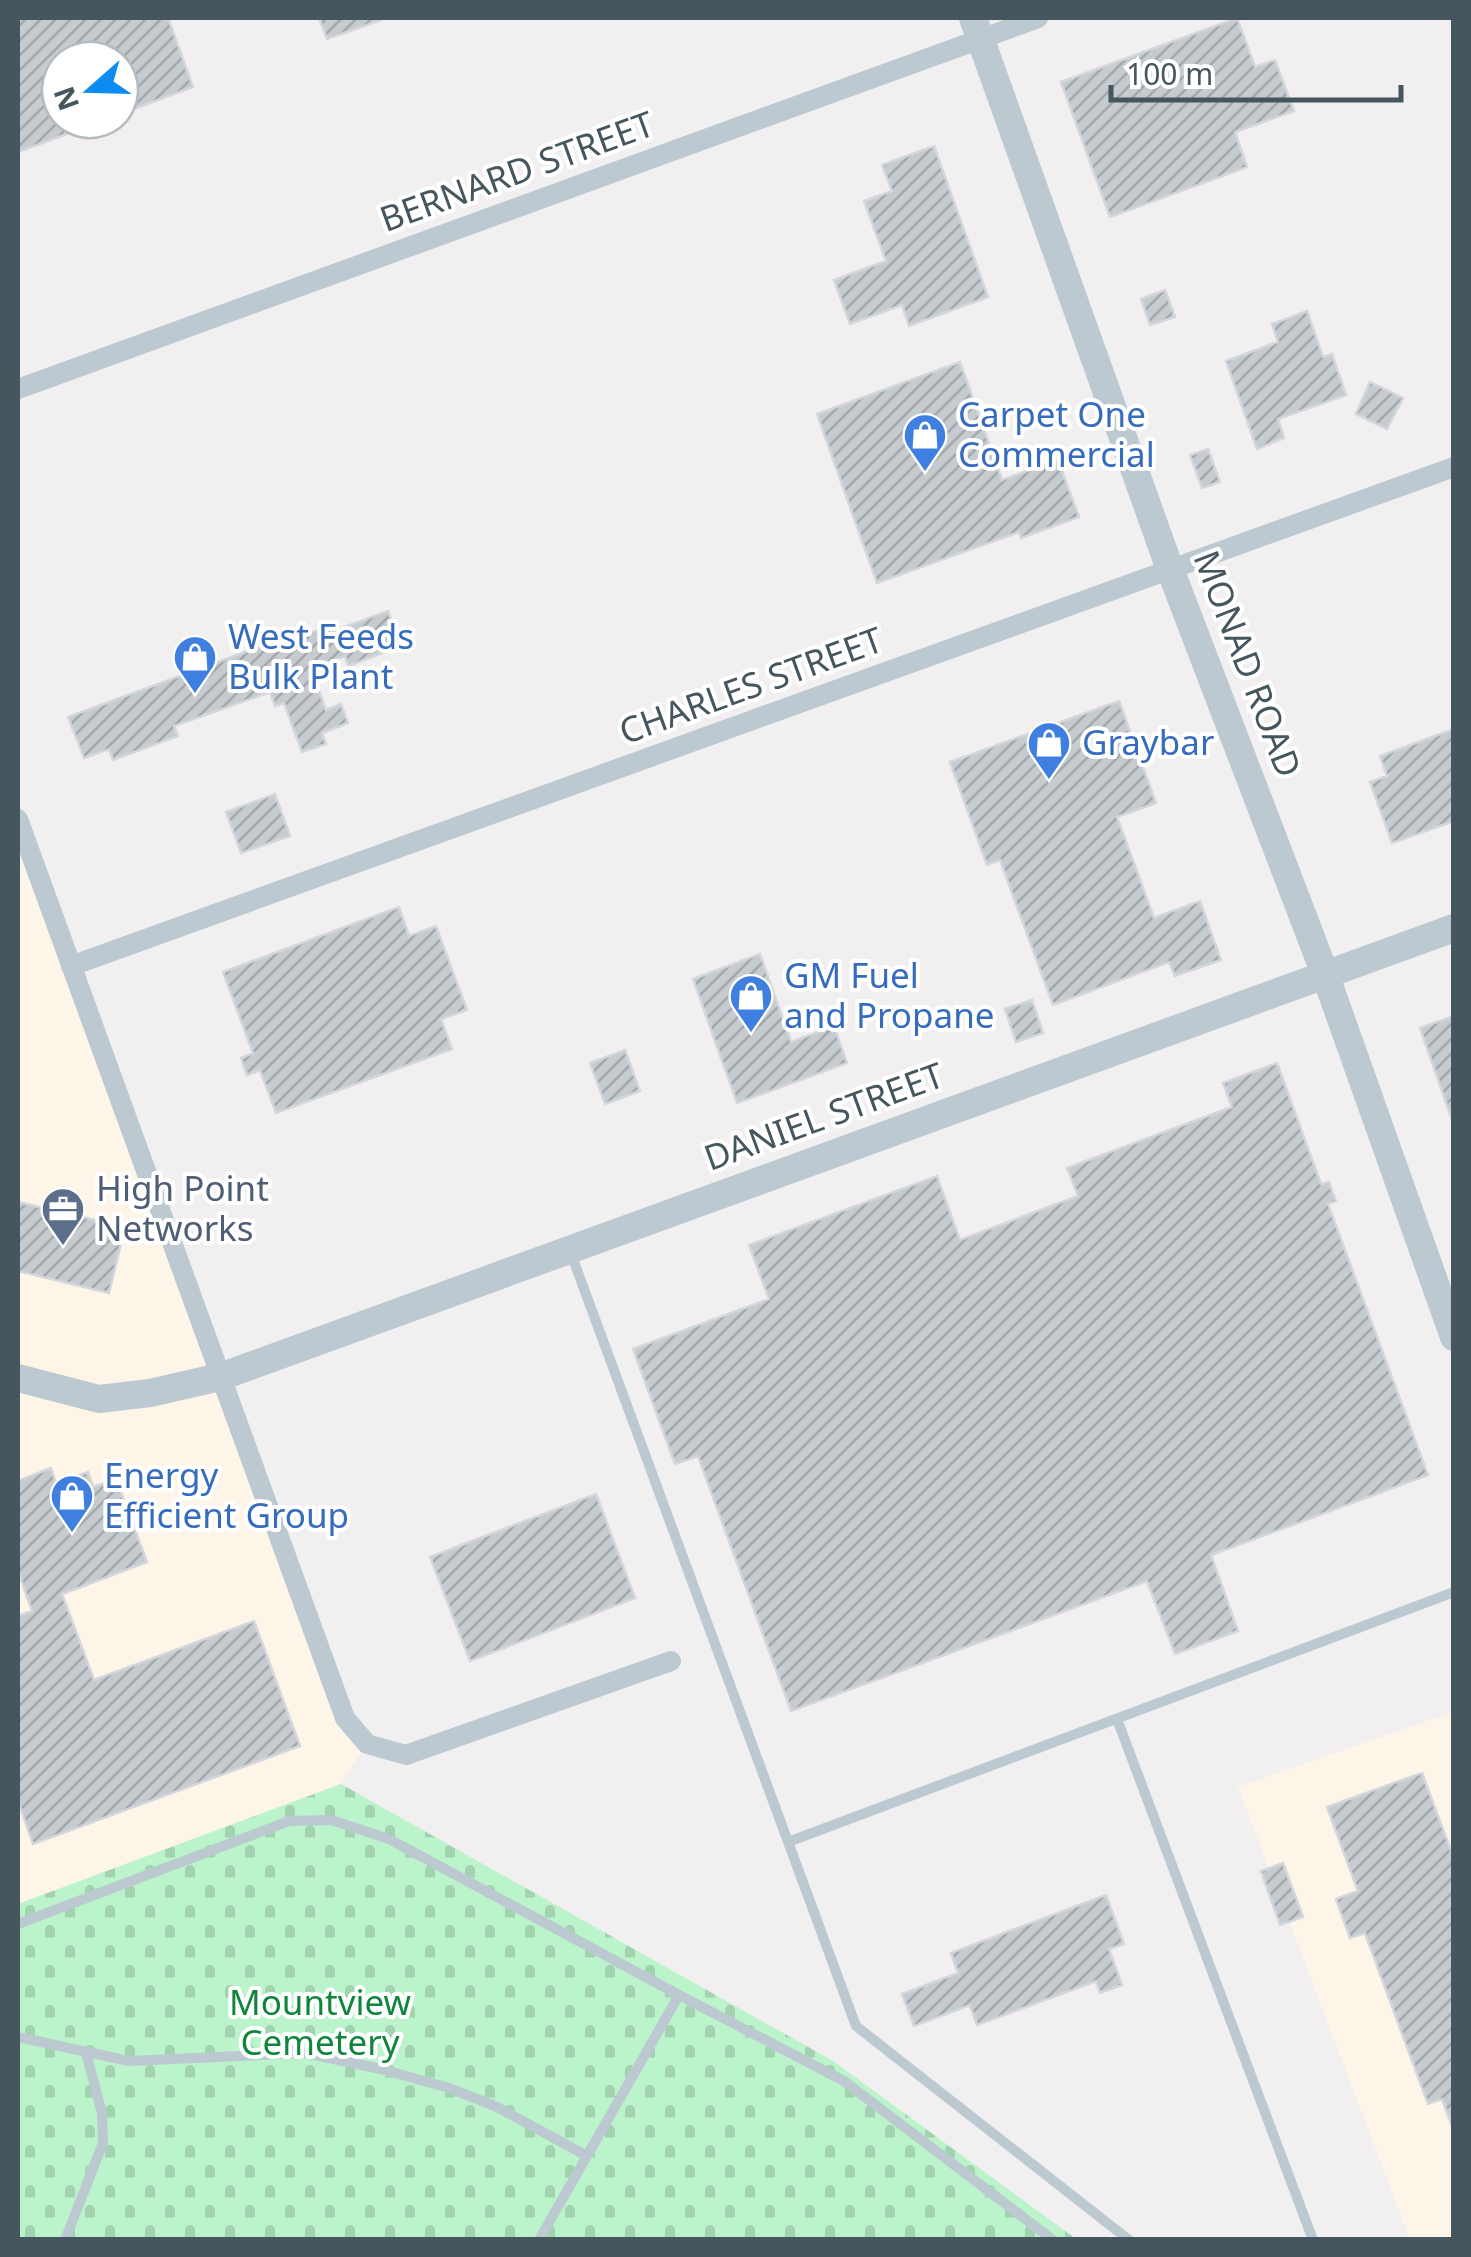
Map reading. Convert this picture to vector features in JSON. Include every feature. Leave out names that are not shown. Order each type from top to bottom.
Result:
[{"type":"street","name":"BERNARD STREET","points":[[18,389],[977,28],[1038,18]]},
{"type":"street","name":"MONAD ROAD","points":[[977,28],[1170,569],[1325,974],[1454,1337]]},
{"type":"street","name":"CHARLES STREET","points":[[71,966],[1454,467]]},
{"type":"street","points":[[18,819],[346,1718],[367,1744],[406,1755],[670,1661]]},
{"type":"street","name":"DANIEL STREET","points":[[18,1378],[99,1399],[150,1393],[220,1377],[1454,928]]},
{"type":"lane","points":[[569,1250],[856,2026],[1129,2240]]},
{"type":"lane","points":[[788,1842],[1454,1592]]},
{"type":"lane","points":[[1116,1718],[1313,2240]]},
{"type":"lane","points":[[18,1924],[289,1821],[331,1820],[389,1839],[844,2081],[1053,2240]]},
{"type":"lane","points":[[540,2240],[679,1995]]},
{"type":"lane","points":[[18,2037],[129,2061],[305,2053],[449,2088],[495,2106],[587,2156]]},
{"type":"lane","points":[[65,2240],[103,2143],[102,2113],[86,2054]]},
{"type":"shaded area","points":[[18,820],[345,1717],[367,1744],[341,1784],[18,1904]]},
{"type":"shaded area","points":[[1453,1712],[1453,2239],[1410,2239],[1238,1787]]},
{"type":"green space","name":"Mountview Cemetery","points":[[341,1784],[833,2061],[1076,2239],[18,2240],[18,1904]]},
{"type":"building","points":[[18,18],[168,18],[193,87],[140,107],[140,40],[40,40],[40,140],[50,140],[18,152]]},
{"type":"building","points":[[319,18],[381,18],[381,20],[327,39]]},
{"type":"building","points":[[1237,18],[1255,67],[1275,60],[1294,111],[1235,132],[1247,167],[1110,217],[1061,82]]},
{"type":"building","points":[[934,146],[988,297],[909,326],[902,305],[850,324],[834,280],[886,261],[864,201],[892,191],[882,165]]},
{"type":"building","points":[[1165,290],[1175,317],[1150,325],[1141,299]]},
{"type":"building","points":[[1307,311],[1323,357],[1332,354],[1346,395],[1278,419],[1284,438],[1257,449],[1226,361],[1278,342],[1272,324]]},
{"type":"building","points":[[960,362],[1002,480],[1058,460],[1079,517],[1021,538],[1019,532],[877,583],[817,414]]},
{"type":"building","points":[[1370,382],[1403,398],[1387,429],[1356,414]]},
{"type":"building","points":[[1208,449],[1220,482],[1202,488],[1190,455]]},
{"type":"building","points":[[388,611],[401,646],[348,666],[345,656],[311,669],[326,710],[341,704],[348,723],[322,733],[326,744],[302,752],[284,703],[275,706],[270,692],[174,726],[178,736],[113,760],[109,749],[84,758],[68,717],[300,632],[302,636],[329,626],[331,632]]},
{"type":"building","points":[[1119,701],[1156,803],[1117,817],[1154,918],[1200,901],[1221,960],[1175,976],[1169,962],[1053,1005],[1000,860],[987,865],[950,762]]},
{"type":"building","points":[[1454,729],[1454,821],[1392,843],[1370,782],[1387,776],[1380,756]]},
{"type":"building","points":[[275,794],[290,836],[241,853],[226,812]]},
{"type":"building","points":[[399,907],[409,936],[436,926],[467,1010],[441,1019],[452,1049],[276,1113],[260,1070],[247,1075],[241,1058],[253,1053],[223,972]]},
{"type":"building","points":[[760,954],[791,1042],[834,1026],[847,1063],[737,1103],[693,979]]},
{"type":"building","points":[[1032,1000],[1043,1033],[1016,1042],[1005,1009]]},
{"type":"building","points":[[1454,1016],[1454,1117],[1451,1117],[1420,1028]]},
{"type":"building","points":[[625,1050],[640,1091],[605,1104],[590,1063]]},
{"type":"building","points":[[1277,1063],[1321,1184],[1329,1182],[1336,1201],[1328,1204],[1428,1475],[1211,1555],[1238,1631],[1175,1654],[1147,1581],[791,1711],[698,1456],[675,1464],[633,1349],[769,1299],[749,1245],[937,1176],[960,1240],[1078,1196],[1067,1168],[1232,1107],[1223,1083]]},
{"type":"building","points":[[18,1202],[125,1227],[109,1293],[18,1271]]},
{"type":"building","points":[[51,1468],[56,1484],[88,1472],[93,1487],[116,1479],[147,1562],[62,1594],[94,1680],[254,1621],[300,1746],[33,1844],[18,1801],[18,1616],[32,1611],[18,1571],[18,1481]]},
{"type":"building","points":[[596,1494],[635,1598],[470,1661],[430,1557]]},
{"type":"building","points":[[1422,1773],[1454,1859],[1452,2126],[1442,2099],[1428,2104],[1365,1933],[1350,1938],[1336,1899],[1358,1891],[1327,1807]]},
{"type":"building","points":[[1283,1863],[1303,1917],[1280,1925],[1261,1871]]},
{"type":"building","points":[[1106,1895],[1124,1944],[1109,1949],[1122,1985],[1100,1993],[1096,1981],[977,2025],[970,2005],[914,2026],[902,1994],[958,1973],[951,1953]]},
{"type":"place","name":"Carpet One Commercial","points":[[925,473]]},
{"type":"place","name":"West Feeds Bulk Plant","points":[[195,695]]},
{"type":"place","name":"Graybar","points":[[1049,781]]},
{"type":"place","name":"GM Fuel and Propane","points":[[751,1034]]},
{"type":"place","name":"High Point Networks","points":[[63,1247]]},
{"type":"place","name":"Energy Efficient Group","points":[[72,1534]]}]
